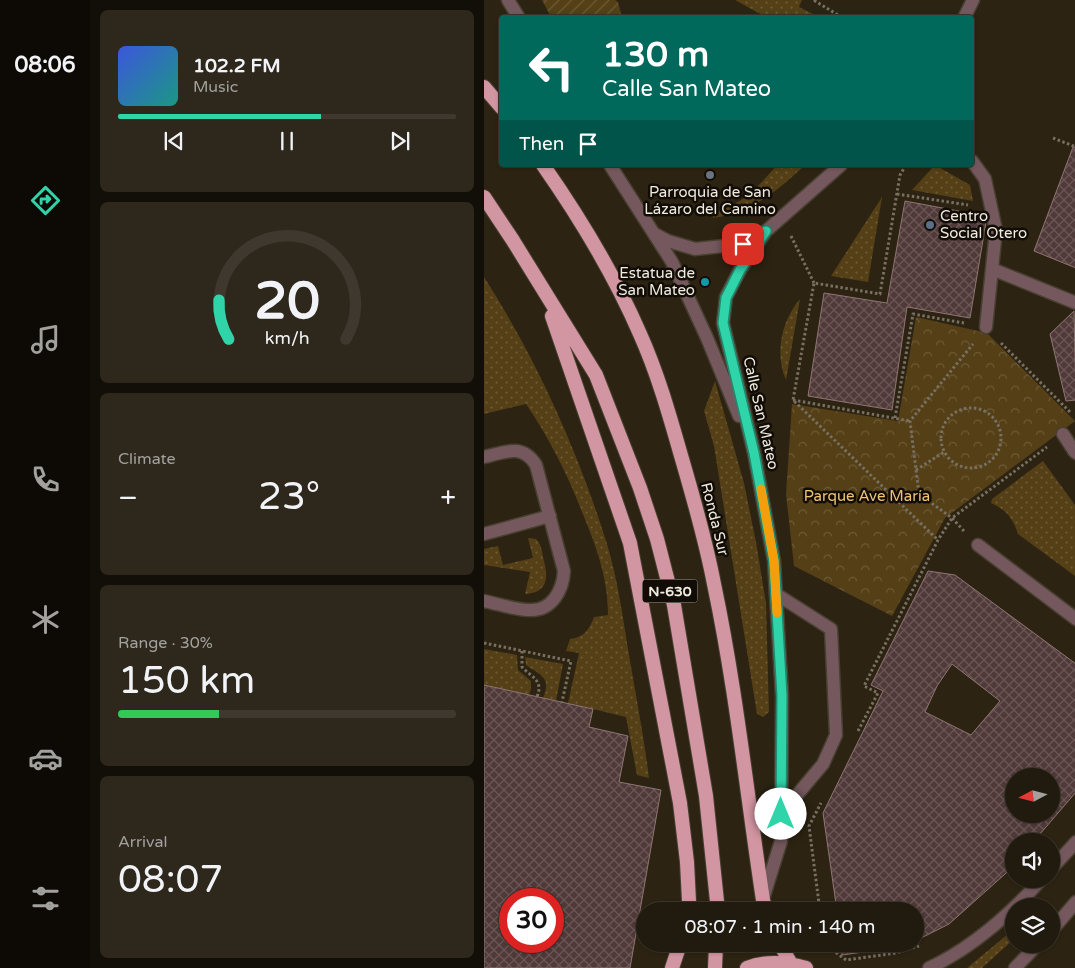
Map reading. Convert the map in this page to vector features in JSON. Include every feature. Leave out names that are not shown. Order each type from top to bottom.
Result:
[{"type":"highway","points":[[484,87],[499,104]]},
{"type":"highway","name":"Ronda Sur","points":[[543,167],[589,234],[617,285],[640,335],[670,414],[693,495],[714,583],[730,671],[763,902]]},
{"type":"highway","name":"N-630","points":[[484,197],[596,375],[640,488],[657,539],[674,605],[687,681],[706,796],[717,902]]},
{"type":"highway","points":[[545,294],[630,543],[680,803],[687,862],[689,902]]},
{"type":"highway","points":[[672,968],[677,952]]},
{"type":"highway","points":[[715,968],[716,952]]},
{"type":"highway","points":[[784,952],[791,964]]},
{"type":"highway","points":[[747,968],[770,962],[806,968]]},
{"type":"street","points":[[508,0],[517,15]]},
{"type":"street","points":[[966,15],[973,0]]},
{"type":"street","points":[[974,164],[985,179],[996,230],[986,328]]},
{"type":"street","points":[[611,167],[672,262],[707,338],[754,453]]},
{"type":"street","points":[[652,232],[668,241],[695,249],[743,244],[766,231],[839,167]]},
{"type":"street","name":"Calle San Mateo","points":[[765,902],[781,841],[782,696],[774,561],[754,453],[723,323],[726,298],[740,270],[766,231]]},
{"type":"street","points":[[992,269],[1075,302]]},
{"type":"street","points":[[1064,434],[1074,452]]},
{"type":"street","points":[[484,457],[510,451],[523,452],[536,465],[564,571],[563,584],[556,597],[545,607],[531,611],[484,601]]},
{"type":"street","points":[[484,534],[550,516]]},
{"type":"street","points":[[978,545],[1075,619]]},
{"type":"street","points":[[776,594],[831,630],[836,734],[823,764],[781,814]]},
{"type":"street","points":[[1060,859],[1075,842]]},
{"type":"street","points":[[929,968],[942,962],[990,928],[1032,888]]},
{"type":"street","points":[[1060,920],[1075,902]]},
{"type":"street","points":[[1015,968],[1029,953]]},
{"type":"path","points":[[816,0],[838,15]]},
{"type":"path","points":[[1053,138],[1075,147]]},
{"type":"path","points":[[814,283],[880,294],[900,175],[905,167]]},
{"type":"path","points":[[897,194],[992,208]]},
{"type":"path","points":[[782,217],[814,283],[793,400]]},
{"type":"path","points":[[895,418],[913,314],[986,328],[1075,416]]},
{"type":"path","points":[[952,518],[919,494],[910,421],[986,328]]},
{"type":"path","points":[[793,400],[910,421]]},
{"type":"path","points":[[793,400],[938,540]]},
{"type":"path","points":[[965,408],[975,408],[984,410],[992,416],[997,424],[1000,443],[998,452],[983,466],[963,467],[949,460],[944,452],[942,430],[945,422],[956,412],[965,408]]},
{"type":"path","points":[[855,738],[878,693],[864,686],[938,540],[952,518],[1064,434]]},
{"type":"path","points":[[916,470],[944,452]]},
{"type":"path","points":[[484,643],[571,661],[562,702]]},
{"type":"path","points":[[522,651],[522,667],[537,679],[539,683],[537,697]]},
{"type":"path","points":[[819,902],[809,826],[823,800]]},
{"type":"path","points":[[924,944],[931,940],[942,962]]},
{"type":"path","points":[[835,952],[846,960],[900,952]]},
{"type":"green space","points":[[542,0],[615,0],[618,2],[621,14],[619,15],[550,15]]},
{"type":"green space","points":[[735,0],[802,0],[799,7],[815,15],[762,15]]},
{"type":"green space","points":[[775,167],[803,167],[774,192],[752,206],[713,218],[713,213],[741,200],[763,181]]},
{"type":"green space","points":[[933,167],[938,167],[970,185],[973,201],[912,190]]},
{"type":"green space","points":[[882,197],[868,282],[831,276]]},
{"type":"green space","points":[[484,277],[539,373],[596,509],[617,585],[649,778],[637,775],[626,717],[568,703],[579,653],[566,651],[570,639],[579,637],[585,632],[594,617],[608,615],[606,588],[592,537],[570,483],[550,443],[526,404],[484,414]]},
{"type":"green space","points":[[800,299],[786,380],[782,370],[780,348],[784,327]]},
{"type":"green space","name":"Parque Ave María","points":[[916,317],[987,333],[1075,421],[945,518],[892,616],[794,566],[786,494],[792,404],[898,421]]},
{"type":"green space","points":[[715,381],[744,483],[766,603],[769,712],[763,717],[757,714],[714,446],[704,411]]},
{"type":"green space","points":[[1043,461],[1075,505],[1075,576],[1018,534],[1014,523],[1008,515],[991,503],[992,499]]},
{"type":"green space","points":[[528,538],[536,539],[540,545],[546,576],[543,587],[533,593],[525,594],[530,572],[484,565],[484,549],[498,546],[503,565],[533,558]]},
{"type":"green space","points":[[484,649],[517,655],[518,670],[531,681],[529,695],[484,685]]},
{"type":"green space","points":[[525,657],[563,664],[556,701],[543,698],[545,681],[540,674],[526,665]]},
{"type":"green space","points":[[1005,936],[1005,947],[982,968],[967,968]]},
{"type":"building","points":[[1073,147],[1076,147],[1076,268],[1034,251]]},
{"type":"building","points":[[905,201],[985,216],[986,222],[970,318],[907,307],[892,410],[808,396],[824,293],[887,303]]},
{"type":"building","points":[[1074,311],[1076,400],[1066,401],[1050,334]]},
{"type":"building","points":[[928,571],[955,575],[1076,664],[1076,792],[1060,811],[1060,768],[1005,768],[1005,823],[1049,823],[1041,833],[1005,833],[1005,874],[949,924],[924,936],[924,902],[836,902],[823,813],[883,691],[871,685]],"holes":[[[952,664],[1000,701],[971,735],[925,712],[937,686]]]},
{"type":"building","points":[[484,685],[593,709],[589,727],[628,736],[619,782],[661,790],[641,902],[636,902],[636,934],[630,968],[484,968]]},
{"type":"building","points":[[842,952],[863,952],[842,955]]},
{"type":"slow traffic","points":[[761,489],[774,561],[777,613]]},
{"type":"place","name":"Parroquia de San Lázaro del Camino","points":[[710,175]]},
{"type":"place","name":"Centro Social Otero","points":[[930,225]]},
{"type":"place","name":"Estatua de San Mateo","points":[[705,282]]},
{"type":"route","points":[[743,244],[766,231],[740,270],[726,298],[723,323],[754,453],[774,561],[782,696],[781,814]]}]
